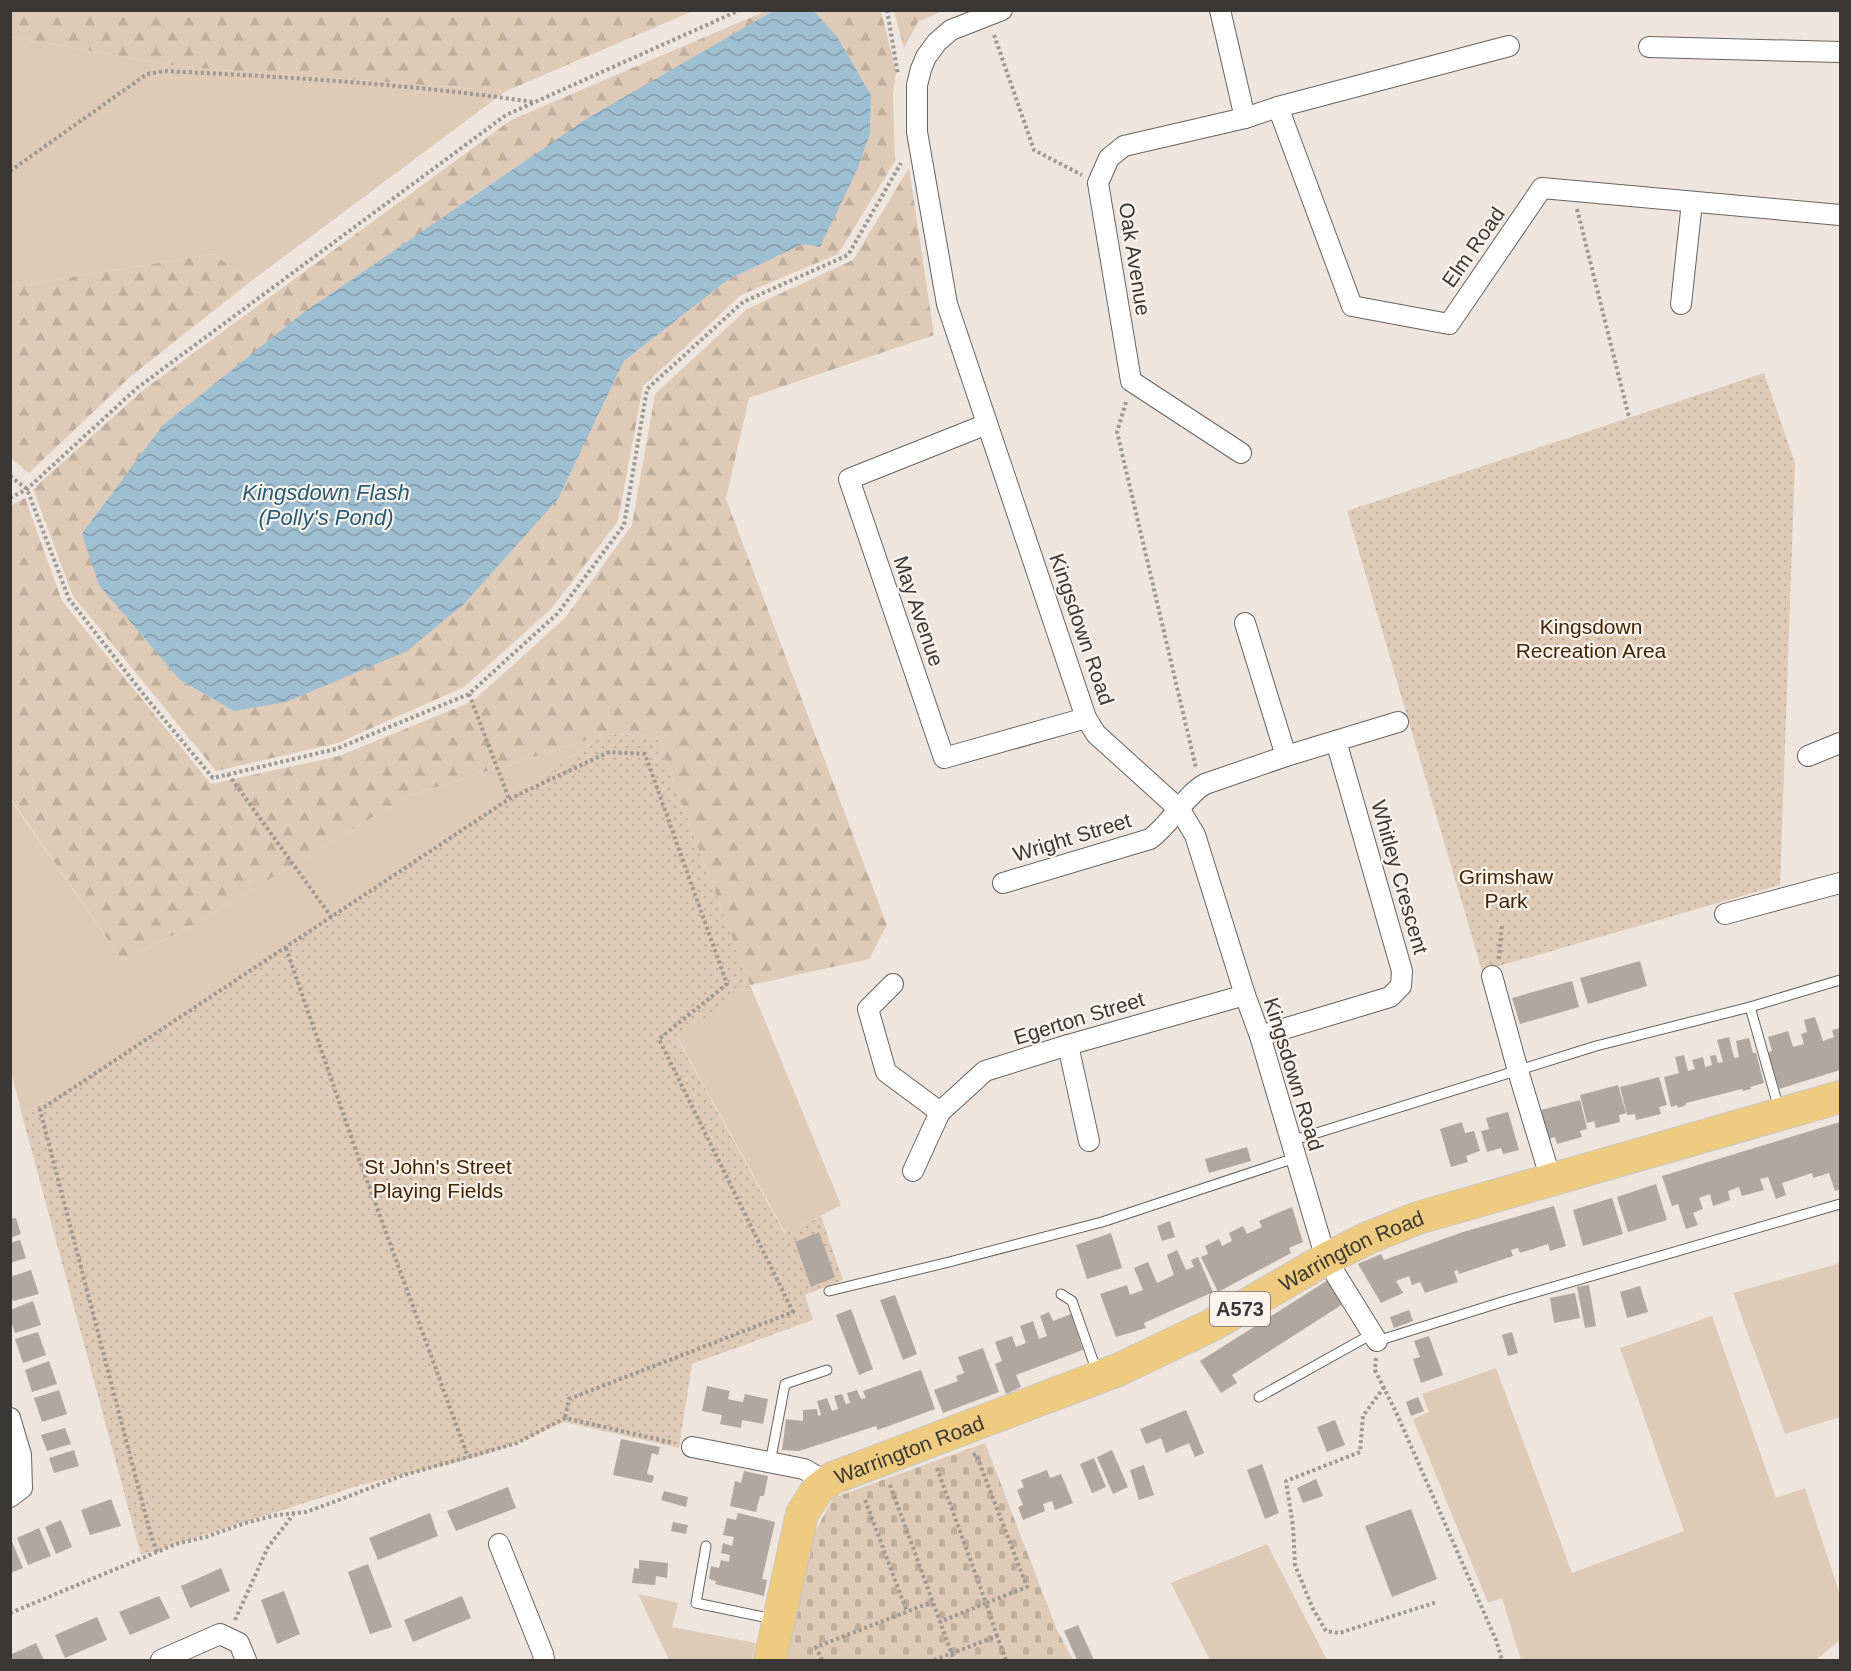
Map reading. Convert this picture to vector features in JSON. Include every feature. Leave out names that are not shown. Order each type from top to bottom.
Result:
[{"type":"main road","name":"Warrington Road","points":[[770,1660],[802,1514],[811,1497],[825,1484],[856,1468],[1118,1370],[1212,1325],[1326,1259],[1368,1238],[1418,1218],[1840,1097]]},
{"type":"street","points":[[1220,10],[1245,118]]},
{"type":"street","name":"Kingsdown Road","points":[[995,13],[951,30],[937,42],[926,57],[917,86],[917,132],[947,304],[1086,718],[1096,734],[1180,810],[1195,835],[1260,1036],[1326,1259],[1374,1337]]},
{"type":"street","name":"Oak Avenue","points":[[1131,381],[1098,183],[1109,158],[1124,146],[1245,118],[1278,107],[1509,46]]},
{"type":"street","points":[[1649,47],[1840,52]]},
{"type":"street","name":"Elm Road","points":[[1278,107],[1352,306],[1449,324],[1542,188],[1840,215]]},
{"type":"street","points":[[1681,304],[1692,202]]},
{"type":"street","points":[[1131,381],[1241,453]]},
{"type":"street","name":"May Avenue","points":[[987,424],[849,479],[944,758],[1086,718]]},
{"type":"street","points":[[1245,623],[1286,756]]},
{"type":"street","points":[[1180,810],[1194,791],[1200,787],[1286,756],[1398,722]]},
{"type":"street","name":"Whitley Crescent","points":[[1260,1036],[1390,997],[1401,986],[1402,971],[1336,741]]},
{"type":"street","points":[[1808,756],[1840,743]]},
{"type":"street","name":"Wright Street","points":[[1003,883],[1150,839],[1159,833],[1180,810]]},
{"type":"street","points":[[1725,914],[1840,883]]},
{"type":"street","points":[[1492,976],[1551,1180]]},
{"type":"street","points":[[893,984],[868,1009],[886,1072],[940,1112]]},
{"type":"street","name":"Egerton Street","points":[[913,1172],[940,1112],[985,1071],[1245,995]]},
{"type":"street","points":[[1068,1045],[1089,1141]]},
{"type":"street","points":[[10,1418],[21,1455],[22,1488],[10,1497]]},
{"type":"street","points":[[692,1447],[804,1469],[825,1484]]},
{"type":"street","points":[[499,1544],[544,1660]]},
{"type":"street","points":[[160,1660],[223,1635],[239,1642],[246,1660]]},
{"type":"lane","points":[[830,1290],[1102,1222],[1293,1149],[1518,1071],[1596,1046],[1840,980]]},
{"type":"lane","points":[[1750,1006],[1781,1114]]},
{"type":"lane","points":[[1259,1397],[1374,1337],[1840,1204]]},
{"type":"lane","points":[[1061,1294],[1072,1301],[1099,1377]]},
{"type":"lane","points":[[770,1462],[785,1384],[827,1370]]},
{"type":"lane","points":[[706,1546],[696,1603],[778,1620]]},
{"type":"path","points":[[10,498],[27,489],[137,388],[506,115],[740,10]]},
{"type":"path","points":[[887,10],[898,80]]},
{"type":"path","points":[[995,13],[1034,150],[1098,183]]},
{"type":"path","points":[[10,171],[147,74],[165,71],[279,77],[457,91],[534,102]]},
{"type":"path","points":[[10,476],[27,489],[69,599],[213,778],[336,750],[469,694],[558,614],[624,525],[647,389],[743,302],[848,255],[901,163],[901,152]]},
{"type":"path","points":[[1572,191],[1629,417]]},
{"type":"path","points":[[1131,381],[1117,432],[1200,787]]},
{"type":"path","points":[[469,694],[509,799]]},
{"type":"path","points":[[157,1552],[150,1533],[40,1110],[509,799],[609,752],[645,754],[727,984],[658,1039],[793,1312],[569,1399],[565,1418]]},
{"type":"path","points":[[228,774],[332,918]]},
{"type":"path","points":[[1492,976],[1499,960],[1502,924]]},
{"type":"path","points":[[286,948],[354,1145],[468,1457]]},
{"type":"path","points":[[1374,1337],[1375,1370],[1496,1640],[1502,1660]]},
{"type":"path","points":[[1384,1388],[1363,1416],[1360,1452],[1286,1481],[1293,1526],[1295,1564],[1313,1610],[1326,1632],[1339,1633],[1437,1602]]},
{"type":"path","points":[[10,1613],[157,1552],[245,1522],[276,1515],[294,1514],[323,1506],[401,1476],[517,1443],[565,1418],[586,1425],[692,1447]]},
{"type":"path","points":[[940,1622],[1028,1587],[976,1454],[966,1457]]},
{"type":"path","points":[[927,1472],[946,1464]]},
{"type":"path","points":[[937,1468],[1006,1660]]},
{"type":"path","points":[[898,1482],[889,1485],[954,1660]]},
{"type":"path","points":[[866,1500],[907,1612]]},
{"type":"path","points":[[223,1635],[268,1547],[294,1514]]},
{"type":"path","points":[[822,1660],[816,1647],[932,1602]]},
{"type":"path","points":[[934,1660],[997,1636]]},
{"type":"green space","points":[[894,10],[942,11],[918,22],[904,48]]},
{"type":"green space","points":[[10,11],[693,11],[506,91],[183,67],[11,37]]},
{"type":"green space","points":[[766,11],[775,11],[588,118],[100,585],[180,680],[234,711],[558,499],[624,361],[729,279],[803,244],[857,170],[870,134],[871,95],[838,38],[814,11],[881,11],[896,72],[893,94],[895,161],[838,254],[741,295],[643,386],[618,521],[552,608],[464,687],[338,743],[216,771],[73,596],[33,489],[142,391],[511,120]]},
{"type":"green space","points":[[11,37],[183,67],[506,91],[250,282],[214,254],[11,287]]},
{"type":"green space","points":[[909,168],[934,335],[749,398],[726,499],[887,925],[869,959],[750,985],[656,736],[606,734],[408,796],[186,929],[122,960],[11,799],[10,506],[25,498],[62,601],[211,784],[339,756],[473,701],[565,618],[632,525],[655,394],[747,309],[853,260]]},
{"type":"green space","points":[[214,254],[250,282],[130,377],[29,473],[11,458],[11,287]]},
{"type":"green space","name":"Kingsdown Recreation Area","points":[[1764,373],[1795,463],[1780,885],[1482,971],[1347,511]]},
{"type":"green space","points":[[606,734],[142,1045],[22,1115],[10,1067],[10,799],[122,960],[186,929],[408,796]]},
{"type":"green space","name":"St John's Street Playing Fields","points":[[606,734],[656,736],[750,985],[677,1038],[785,1234],[821,1216],[843,1280],[805,1295],[813,1320],[692,1364],[679,1448],[564,1422],[517,1443],[474,1458],[361,1485],[141,1555],[22,1115],[142,1045]]},
{"type":"green space","points":[[750,985],[841,1205],[786,1234],[677,1037]]},
{"type":"green space","points":[[1840,1263],[1840,1417],[1785,1434],[1733,1293]]},
{"type":"green space","points":[[1712,1316],[1776,1498],[1805,1488],[1840,1595],[1840,1640],[1816,1660],[1521,1660],[1502,1598],[1488,1603],[1413,1419],[1429,1412],[1422,1394],[1496,1368],[1572,1573],[1684,1531],[1620,1348]]},
{"type":"green space","points":[[985,1443],[1057,1630],[1073,1660],[786,1660],[812,1538],[833,1498]]},
{"type":"green space","points":[[1267,1544],[1327,1660],[1210,1660],[1171,1583]]},
{"type":"green space","points":[[638,1594],[678,1603],[672,1627],[756,1643],[752,1660],[669,1660]]},
{"type":"water","name":"Kingsdown Flash (Polly's Pond)","points":[[775,10],[814,11],[838,38],[871,95],[870,134],[857,170],[820,247],[803,244],[729,279],[624,361],[558,499],[464,604],[407,651],[286,702],[234,711],[180,680],[99,585],[82,534],[162,426],[303,313],[588,118]]},
{"type":"building","points":[[1640,961],[1647,986],[1588,1004],[1580,978]]},
{"type":"building","points":[[1572,981],[1579,1007],[1520,1024],[1512,998]]},
{"type":"building","points":[[1815,1017],[1823,1041],[1834,1037],[1832,1030],[1840,1028],[1840,1070],[1779,1089],[1768,1052],[1772,1051],[1768,1037],[1788,1031],[1793,1047],[1804,1044],[1801,1034],[1807,1032],[1804,1020]]},
{"type":"building","points":[[1729,1037],[1734,1058],[1739,1057],[1736,1041],[1749,1038],[1753,1053],[1756,1053],[1764,1083],[1750,1087],[1751,1089],[1743,1091],[1742,1089],[1686,1103],[1678,1108],[1677,1105],[1671,1107],[1664,1077],[1679,1073],[1675,1057],[1684,1055],[1688,1071],[1695,1069],[1692,1060],[1703,1057],[1705,1067],[1712,1065],[1710,1056],[1716,1055],[1718,1063],[1723,1062],[1717,1040]]},
{"type":"building","points":[[1659,1077],[1667,1105],[1659,1107],[1661,1114],[1636,1120],[1635,1114],[1627,1115],[1620,1087]]},
{"type":"building","points":[[1618,1085],[1626,1113],[1619,1115],[1620,1122],[1596,1128],[1594,1121],[1587,1123],[1580,1095]]},
{"type":"building","points":[[1580,1100],[1587,1129],[1580,1131],[1582,1137],[1557,1144],[1555,1137],[1548,1139],[1541,1110]]},
{"type":"building","points":[[1508,1112],[1519,1150],[1503,1154],[1501,1148],[1487,1152],[1481,1131],[1489,1129],[1486,1118]]},
{"type":"building","points":[[1462,1122],[1465,1133],[1474,1131],[1480,1151],[1466,1156],[1468,1162],[1451,1167],[1440,1129]]},
{"type":"building","points":[[1840,1122],[1840,1189],[1835,1191],[1829,1173],[1813,1178],[1812,1173],[1782,1183],[1786,1195],[1776,1199],[1768,1177],[1760,1179],[1764,1190],[1742,1196],[1739,1187],[1728,1191],[1730,1200],[1713,1206],[1710,1194],[1699,1198],[1703,1209],[1693,1213],[1698,1225],[1686,1229],[1678,1204],[1672,1206],[1662,1176]]},
{"type":"building","points":[[1247,1147],[1251,1161],[1209,1173],[1205,1159]]},
{"type":"building","points":[[1656,1184],[1667,1220],[1628,1232],[1617,1197]]},
{"type":"building","points":[[1612,1198],[1623,1234],[1583,1246],[1573,1210]]},
{"type":"building","points":[[1554,1206],[1566,1246],[1550,1251],[1548,1244],[1520,1253],[1518,1248],[1511,1250],[1513,1256],[1459,1274],[1458,1270],[1454,1271],[1458,1282],[1425,1293],[1420,1282],[1412,1285],[1409,1276],[1396,1281],[1403,1293],[1381,1303],[1358,1264],[1381,1254],[1384,1260],[1463,1232]]},
{"type":"building","points":[[1292,1207],[1303,1242],[1289,1248],[1291,1253],[1218,1292],[1201,1257],[1208,1254],[1205,1246],[1219,1239],[1222,1246],[1232,1241],[1229,1233],[1243,1226],[1247,1234],[1262,1227],[1259,1221]]},
{"type":"building","points":[[16,1218],[21,1234],[10,1238],[10,1219]]},
{"type":"building","points":[[1170,1221],[1175,1237],[1162,1241],[1157,1226]]},
{"type":"building","points":[[819,1232],[835,1277],[811,1287],[795,1242]]},
{"type":"building","points":[[1111,1233],[1122,1268],[1087,1279],[1076,1245]]},
{"type":"building","points":[[20,1240],[26,1258],[10,1263],[10,1243]]},
{"type":"building","points":[[1177,1250],[1186,1270],[1194,1267],[1191,1260],[1198,1257],[1213,1292],[1144,1323],[1146,1328],[1116,1337],[1100,1294],[1127,1285],[1130,1295],[1143,1290],[1134,1268],[1148,1262],[1157,1283],[1174,1275],[1167,1255]]},
{"type":"building","points":[[31,1270],[39,1294],[13,1301],[10,1294],[10,1277]]},
{"type":"building","points":[[1328,1280],[1343,1304],[1232,1375],[1237,1383],[1221,1393],[1200,1361]]},
{"type":"building","points":[[1589,1285],[1596,1326],[1585,1328],[1577,1287]]},
{"type":"building","points":[[1640,1286],[1648,1312],[1627,1318],[1620,1292]]},
{"type":"building","points":[[1575,1293],[1580,1318],[1554,1323],[1550,1298]]},
{"type":"building","points":[[895,1295],[917,1354],[903,1360],[880,1300]]},
{"type":"building","points":[[33,1301],[41,1325],[15,1333],[10,1310]]},
{"type":"building","points":[[851,1309],[873,1369],[859,1375],[836,1315]]},
{"type":"building","points":[[1409,1310],[1413,1321],[1394,1328],[1390,1317]]},
{"type":"building","points":[[1049,1312],[1053,1321],[1071,1314],[1083,1350],[1016,1375],[1021,1387],[1006,1394],[995,1364],[1002,1361],[995,1342],[1012,1336],[1016,1347],[1026,1343],[1020,1326],[1033,1321],[1039,1339],[1047,1336],[1040,1316]]},
{"type":"building","points":[[38,1332],[46,1355],[23,1363],[15,1339]]},
{"type":"building","points":[[1512,1332],[1518,1353],[1508,1356],[1502,1335]]},
{"type":"building","points":[[1429,1336],[1443,1375],[1421,1383],[1413,1359],[1420,1357],[1414,1341]]},
{"type":"building","points":[[983,1348],[999,1392],[943,1413],[934,1390],[958,1381],[956,1376],[964,1373],[958,1357]]},
{"type":"building","points":[[49,1361],[57,1384],[32,1392],[25,1370]]},
{"type":"building","points":[[921,1370],[935,1409],[878,1430],[876,1426],[799,1451],[782,1450],[786,1419],[803,1421],[803,1410],[817,1409],[818,1416],[821,1415],[817,1401],[827,1398],[832,1411],[838,1409],[834,1396],[842,1394],[846,1404],[850,1403],[847,1393],[857,1390],[861,1399],[866,1398],[863,1391]]},
{"type":"building","points":[[707,1386],[730,1391],[728,1399],[736,1401],[743,1402],[745,1394],[768,1399],[763,1424],[742,1420],[741,1428],[720,1424],[722,1415],[702,1411]]},
{"type":"building","points":[[59,1390],[67,1414],[42,1422],[34,1398]]},
{"type":"building","points":[[1418,1397],[1424,1411],[1411,1416],[1406,1402]]},
{"type":"building","points":[[1186,1410],[1204,1453],[1195,1457],[1189,1443],[1166,1453],[1161,1438],[1146,1444],[1140,1429]]},
{"type":"building","points":[[1335,1420],[1345,1445],[1327,1452],[1317,1427]]},
{"type":"building","points":[[65,1428],[71,1444],[47,1451],[41,1435]]},
{"type":"building","points":[[621,1439],[660,1447],[658,1455],[652,1453],[647,1474],[654,1476],[652,1483],[613,1475]]},
{"type":"building","points":[[74,1450],[79,1466],[54,1473],[49,1458]]},
{"type":"building","points":[[1112,1450],[1128,1487],[1113,1494],[1097,1457]]},
{"type":"building","points":[[1094,1458],[1106,1487],[1092,1493],[1080,1464]]},
{"type":"building","points":[[1262,1464],[1279,1513],[1265,1519],[1247,1470]]},
{"type":"building","points":[[1144,1465],[1154,1495],[1139,1500],[1130,1470]]},
{"type":"building","points":[[1047,1470],[1050,1478],[1061,1474],[1073,1503],[1055,1510],[1052,1501],[1043,1504],[1045,1511],[1023,1520],[1018,1507],[1023,1505],[1017,1490],[1024,1487],[1021,1480]]},
{"type":"building","points":[[744,1471],[768,1476],[764,1496],[760,1496],[756,1512],[730,1506],[735,1481],[741,1483]]},
{"type":"building","points":[[1316,1479],[1323,1496],[1303,1503],[1297,1488]]},
{"type":"building","points":[[508,1487],[516,1508],[456,1531],[447,1511]]},
{"type":"building","points":[[664,1491],[688,1497],[686,1507],[661,1500]]},
{"type":"building","points":[[111,1499],[121,1526],[90,1535],[81,1510]]},
{"type":"building","points":[[1411,1509],[1437,1579],[1392,1597],[1365,1526]]},
{"type":"building","points":[[430,1513],[438,1536],[378,1560],[369,1538]]},
{"type":"building","points":[[738,1513],[775,1522],[762,1579],[767,1580],[764,1596],[715,1584],[716,1581],[709,1579],[711,1566],[719,1568],[721,1560],[729,1562],[730,1555],[721,1553],[723,1543],[732,1546],[734,1537],[723,1535],[727,1518],[736,1520]]},
{"type":"building","points":[[61,1520],[72,1547],[56,1554],[45,1527]]},
{"type":"building","points":[[673,1522],[688,1525],[686,1534],[671,1531]]},
{"type":"building","points":[[39,1528],[51,1556],[28,1565],[17,1538]]},
{"type":"building","points":[[10,1537],[23,1568],[10,1573]]},
{"type":"building","points":[[639,1560],[668,1563],[667,1578],[656,1576],[655,1585],[632,1583],[634,1568],[639,1569]]},
{"type":"building","points":[[368,1564],[392,1627],[370,1634],[348,1572]]},
{"type":"building","points":[[221,1568],[230,1591],[190,1608],[181,1586]]},
{"type":"building","points":[[284,1591],[300,1634],[277,1644],[261,1600]]},
{"type":"building","points":[[159,1596],[170,1618],[130,1635],[119,1612]]},
{"type":"building","points":[[462,1596],[471,1618],[413,1642],[404,1620]]},
{"type":"building","points":[[97,1617],[107,1640],[65,1658],[55,1635]]},
{"type":"building","points":[[1078,1625],[1094,1660],[1077,1660],[1064,1631]]},
{"type":"building","points":[[36,1643],[44,1660],[10,1660],[10,1655]]},
{"type":"park label","name":"Grimshaw Park","points":[[1506,888]]}]
